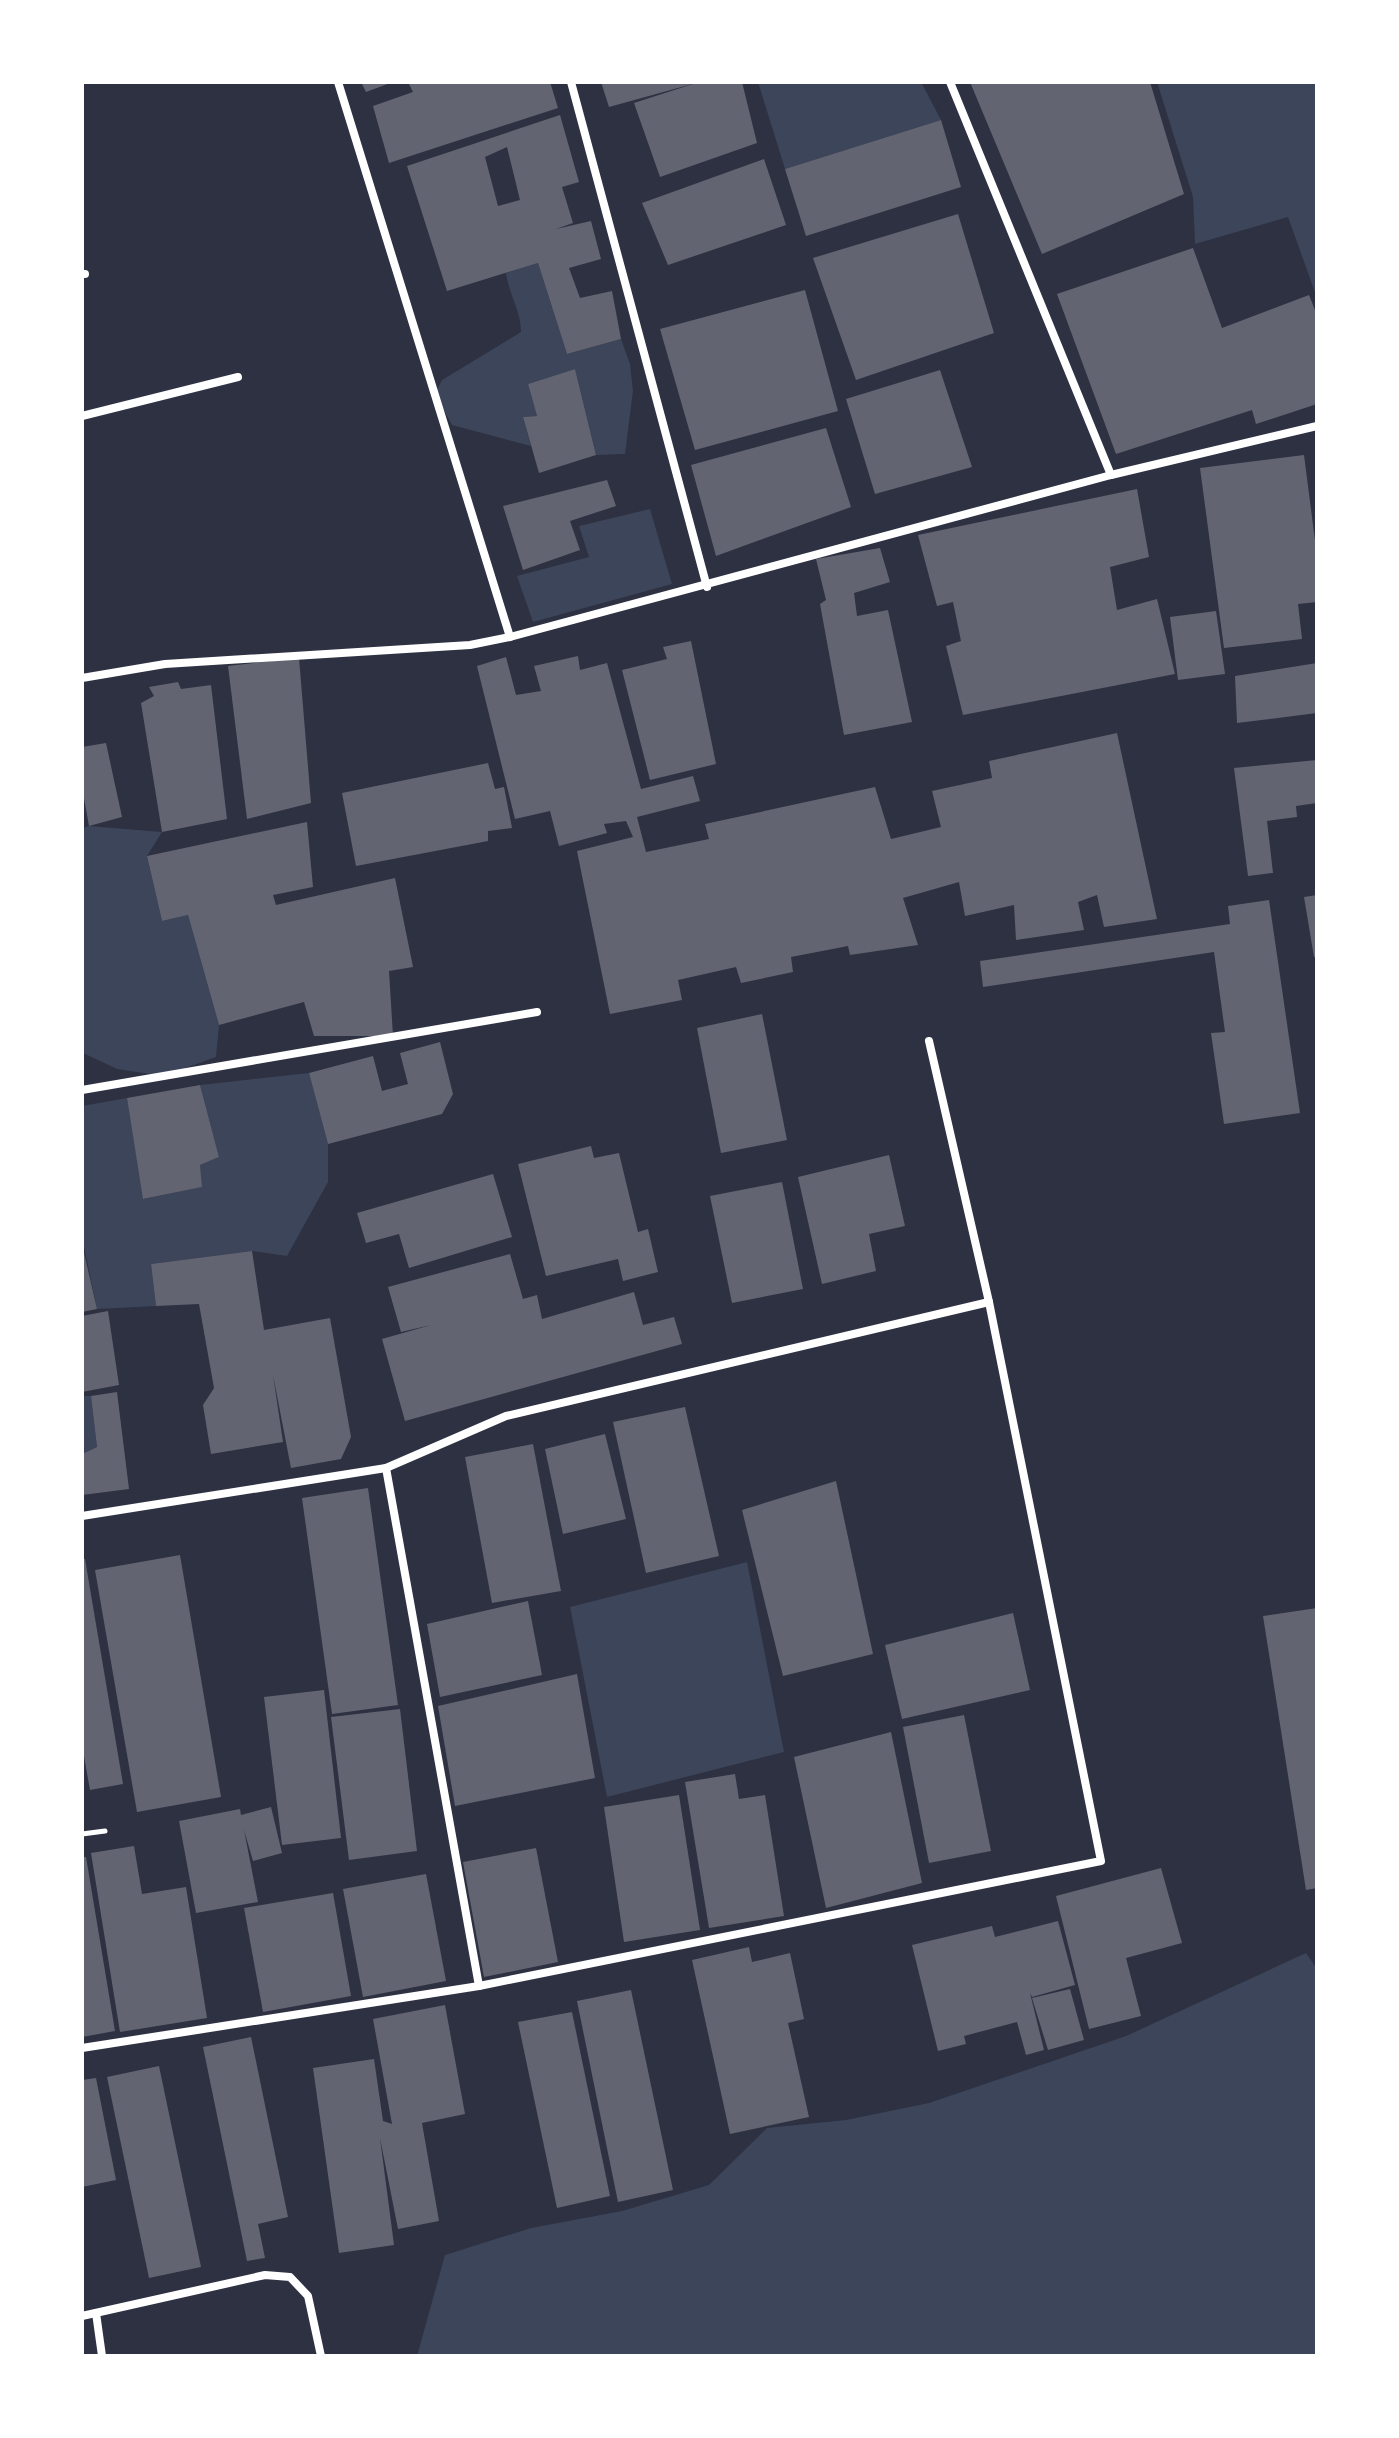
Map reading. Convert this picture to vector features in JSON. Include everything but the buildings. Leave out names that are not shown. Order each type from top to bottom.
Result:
[{"type":"street","points":[[338,82],[510,637]]},
{"type":"street","points":[[571,82],[707,587]]},
{"type":"street","points":[[950,82],[1111,475]]},
{"type":"street","points":[[82,416],[238,377]]},
{"type":"street","points":[[82,678],[165,664],[470,645],[510,637],[707,587],[1111,475],[1317,426]]},
{"type":"street","points":[[82,1090],[537,1012]]},
{"type":"street","points":[[82,2048],[479,1986],[1101,1861],[989,1302],[929,1041]]},
{"type":"street","points":[[82,1516],[386,1468],[506,1416],[989,1302]]},
{"type":"street","points":[[386,1468],[479,1986]]},
{"type":"street","points":[[82,2316],[265,2275],[290,2277],[308,2296],[317,2322],[321,2356]]},
{"type":"street","points":[[96,2313],[102,2356]]},
{"type":"path","points":[[82,1834],[105,1831]]},
{"type":"shaded area","points":[[758,82],[921,82],[941,120],[785,169]]},
{"type":"shaded area","points":[[1157,82],[1317,82],[1317,298],[1288,217],[1195,244],[1193,197]]},
{"type":"shaded area","points":[[538,263],[567,354],[621,339],[630,364],[633,391],[625,454],[596,455],[575,369],[528,384],[537,416],[523,417],[531,446],[452,425],[435,394],[442,380],[521,332],[506,273]]},
{"type":"shaded area","points":[[650,509],[672,584],[533,622],[517,576],[589,557],[579,526]]},
{"type":"shaded area","points":[[82,828],[162,832],[147,856],[162,921],[188,915],[219,1025],[216,1057],[163,1076],[117,1069],[83,1053]]},
{"type":"shaded area","points":[[309,1073],[328,1144],[328,1182],[287,1256],[252,1251],[151,1264],[156,1306],[97,1309],[82,1237],[82,1106],[127,1098],[144,1199],[201,1187],[200,1165],[219,1157],[200,1085]]},
{"type":"shaded area","points":[[82,1396],[91,1396],[97,1447],[82,1454]]},
{"type":"shaded area","points":[[747,1562],[784,1752],[607,1797],[570,1607]]},
{"type":"shaded area","points":[[1306,1953],[1317,1969],[1317,2356],[417,2356],[445,2255],[531,2228],[622,2211],[709,2185],[767,2128],[846,2120],[929,2103],[1126,2036]]}]
